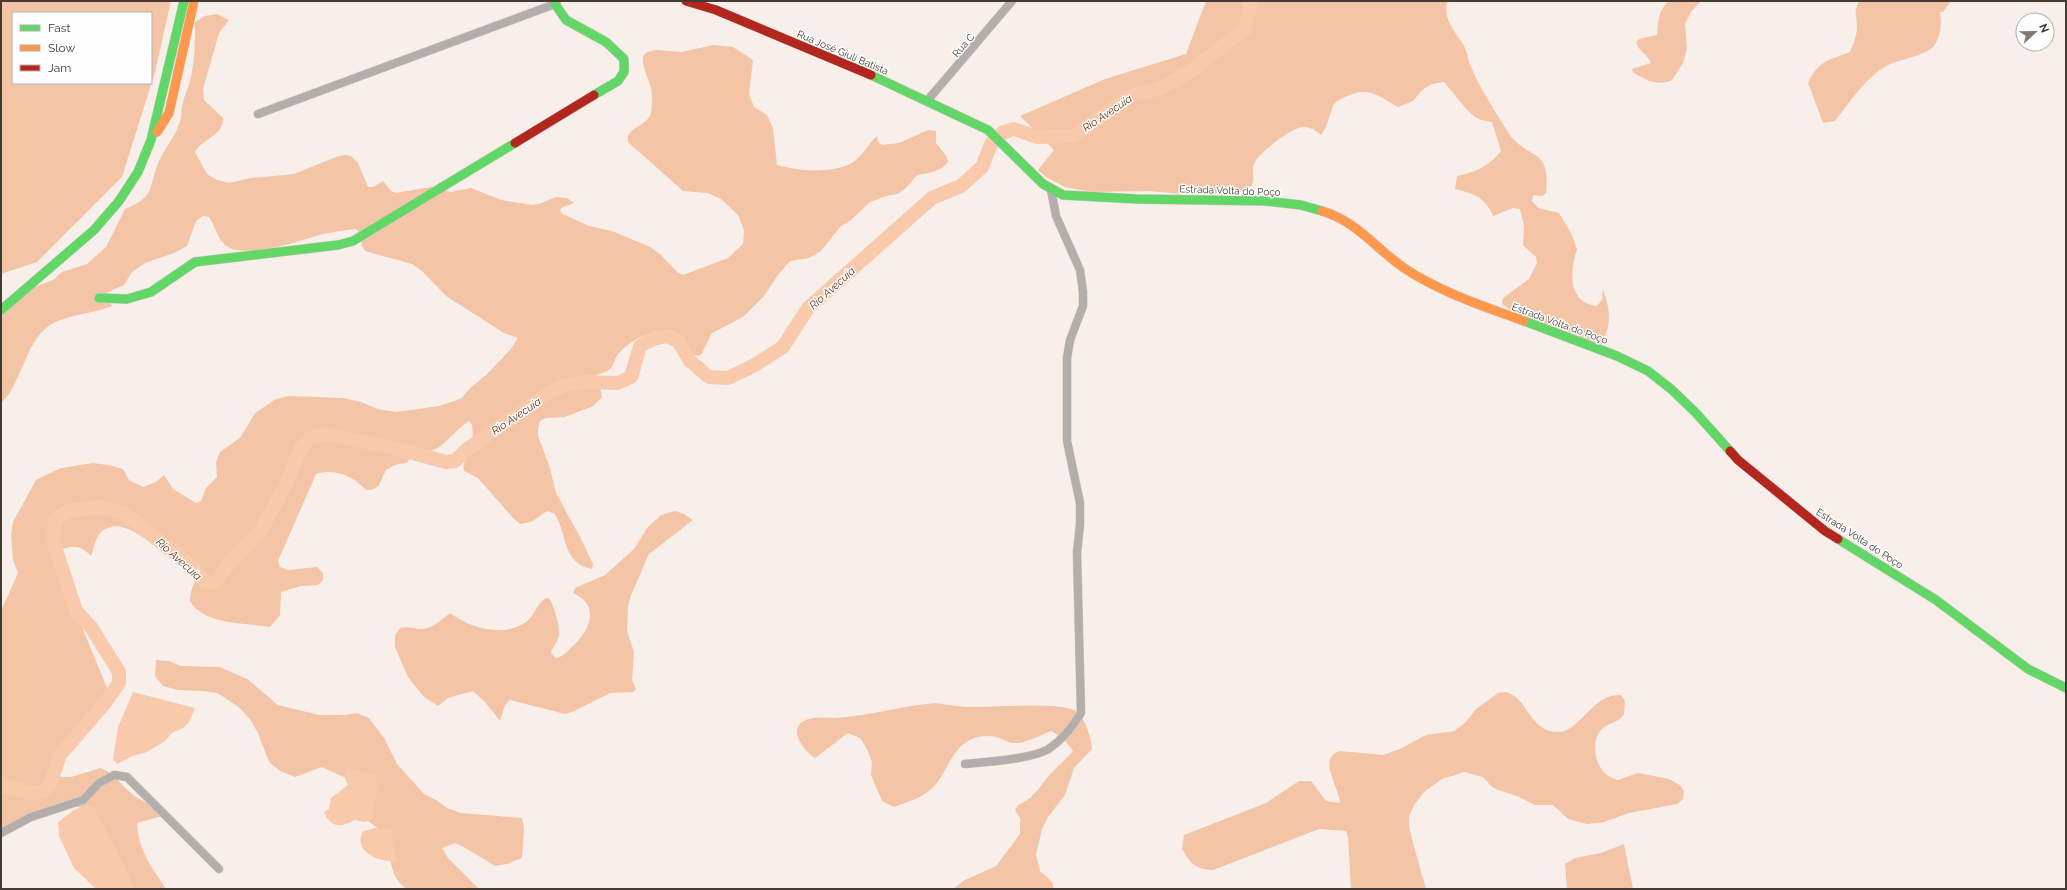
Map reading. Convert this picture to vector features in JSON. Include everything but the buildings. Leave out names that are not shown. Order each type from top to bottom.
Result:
[{"type":"street","points":[[1,310],[94,230],[119,201],[138,172],[149,145],[184,1]]},
{"type":"street","points":[[149,145],[169,113],[194,1]]},
{"type":"street","name":"Rua José Giuli Batista","points":[[686,1],[716,10],[928,101],[988,130]]},
{"type":"street","name":"Rua C","points":[[928,101],[1012,1]]},
{"type":"street","points":[[99,298],[127,298],[151,292],[195,262],[338,245],[353,240],[618,81],[624,72],[624,60],[613,47],[579,29],[560,14],[556,2],[258,114]]},
{"type":"street","name":"Estrada Volta do Poço","points":[[988,130],[1007,146],[1035,177],[1051,190],[1076,197],[1265,201],[1301,205],[1334,215],[1360,230],[1403,267],[1429,283],[1513,318],[1617,356],[1648,371],[1672,389],[1696,413],[1738,460],[1825,532],[1936,600],[2028,669],[2066,688]]},
{"type":"street","points":[[965,764],[1021,758],[1049,749],[1071,728],[1081,713],[1077,553],[1080,524],[1080,503],[1067,441],[1066,366],[1070,340],[1083,306],[1083,292],[1080,270],[1056,216],[1051,190]]},
{"type":"street","points":[[1,833],[31,817],[83,800],[99,783],[114,775],[127,777],[219,869]]},
{"type":"shaded area","points":[[1,1],[171,1],[152,82],[152,12],[12,12],[12,84],[151,84],[122,177],[37,262],[1,274]]},
{"type":"shaded area","points":[[1206,1],[1448,1],[1446,13],[1450,25],[1464,46],[1476,78],[1485,95],[1511,137],[1543,162],[1547,179],[1546,193],[1542,196],[1533,195],[1532,201],[1538,208],[1559,213],[1571,233],[1577,249],[1572,275],[1576,292],[1580,299],[1587,304],[1597,306],[1602,300],[1603,289],[1608,305],[1609,319],[1606,333],[1599,348],[1520,317],[1502,304],[1503,298],[1529,279],[1537,263],[1536,257],[1523,245],[1524,226],[1520,209],[1513,208],[1493,216],[1487,205],[1478,197],[1468,192],[1455,189],[1457,176],[1482,168],[1492,161],[1501,151],[1492,122],[1475,117],[1444,82],[1432,84],[1422,90],[1413,101],[1398,107],[1379,96],[1368,92],[1355,93],[1347,96],[1334,104],[1327,124],[1321,135],[1309,128],[1299,128],[1277,140],[1258,157],[1253,167],[1253,182],[1251,186],[1241,192],[1183,194],[1149,191],[1091,192],[1065,187],[1046,177],[1038,170],[1054,150],[1020,116],[1105,79],[1186,54]]},
{"type":"shaded area","points":[[1669,1],[1701,1],[1691,12],[1685,24],[1687,48],[1683,63],[1672,80],[1662,83],[1641,77],[1633,72],[1632,69],[1651,63],[1636,42],[1639,39],[1657,35],[1658,21],[1661,12]]},
{"type":"shaded area","points":[[1859,1],[1951,1],[1943,12],[1940,12],[1941,22],[1938,39],[1930,50],[1890,64],[1881,69],[1866,82],[1835,121],[1823,123],[1808,83],[1816,70],[1825,62],[1850,52],[1855,40],[1857,27],[1856,12]]},
{"type":"shaded area","points":[[217,14],[229,20],[219,33],[203,89],[204,100],[223,118],[220,129],[217,133],[203,143],[195,152],[207,174],[217,180],[229,183],[251,178],[294,174],[336,157],[345,155],[351,156],[358,163],[368,187],[373,187],[383,181],[391,191],[396,193],[437,186],[450,192],[471,188],[501,200],[532,205],[539,204],[556,197],[567,198],[574,203],[561,208],[560,211],[563,214],[589,226],[612,231],[650,247],[660,254],[678,273],[683,275],[728,258],[743,244],[744,230],[738,215],[721,199],[708,193],[683,191],[628,142],[630,133],[649,118],[651,113],[652,91],[643,60],[643,56],[647,52],[656,50],[682,52],[713,45],[733,47],[753,60],[749,94],[754,107],[767,115],[773,128],[777,165],[806,170],[828,170],[839,168],[856,160],[877,136],[878,142],[882,145],[899,143],[928,130],[936,131],[936,143],[947,157],[948,162],[938,170],[917,175],[906,188],[898,194],[886,196],[870,202],[851,220],[840,227],[821,251],[809,258],[790,261],[778,275],[764,296],[743,317],[712,333],[701,355],[691,353],[676,339],[665,332],[659,331],[648,334],[632,342],[622,350],[608,370],[590,377],[590,380],[600,387],[602,397],[593,406],[565,417],[546,418],[540,421],[538,436],[549,465],[556,493],[593,564],[592,569],[582,566],[575,561],[570,554],[554,513],[547,511],[531,522],[520,524],[478,478],[464,471],[464,463],[470,450],[473,434],[472,425],[469,421],[435,450],[418,452],[410,458],[407,463],[398,464],[387,469],[378,486],[371,490],[366,490],[356,481],[343,474],[323,472],[316,474],[278,561],[280,567],[288,570],[317,567],[323,573],[323,580],[318,585],[301,586],[281,592],[280,615],[270,627],[226,622],[205,615],[196,609],[190,601],[195,579],[195,571],[193,567],[126,528],[117,526],[109,527],[102,531],[96,539],[91,556],[83,549],[75,547],[57,551],[72,603],[110,695],[103,711],[73,738],[63,752],[58,766],[58,777],[71,777],[101,768],[118,780],[132,794],[159,812],[162,816],[137,823],[140,843],[143,851],[166,889],[134,889],[125,883],[83,808],[70,806],[31,818],[24,815],[1,834],[1,611],[18,573],[13,560],[11,535],[13,522],[36,480],[61,468],[93,463],[108,465],[123,469],[129,480],[143,487],[156,482],[164,475],[173,489],[196,503],[201,501],[206,488],[217,477],[216,462],[220,452],[240,438],[255,413],[276,399],[289,396],[343,398],[361,402],[378,409],[396,412],[440,406],[462,398],[470,388],[486,375],[510,350],[518,338],[504,333],[446,296],[423,272],[412,264],[365,251],[362,246],[360,233],[356,229],[324,234],[271,248],[243,251],[232,249],[224,244],[209,217],[203,216],[196,221],[187,246],[174,253],[145,263],[132,272],[124,285],[104,294],[112,306],[55,322],[45,329],[30,349],[15,384],[1,403],[1,307],[13,295],[53,280],[62,272],[87,264],[106,247],[125,209],[142,200],[150,190],[159,161],[180,122],[183,102],[192,70],[195,22],[205,16]]},
{"type":"shaded area","points":[[675,511],[684,514],[693,520],[649,554],[631,595],[628,607],[627,631],[634,652],[632,680],[636,689],[633,692],[610,693],[565,714],[510,700],[505,705],[500,721],[485,702],[473,691],[448,698],[438,706],[424,697],[408,677],[395,647],[395,635],[400,628],[406,627],[426,629],[450,613],[477,627],[497,630],[517,627],[532,617],[540,603],[546,598],[550,599],[552,602],[559,630],[558,639],[551,653],[556,658],[562,656],[577,642],[587,627],[590,619],[590,612],[587,605],[582,598],[573,593],[575,588],[605,575],[634,549],[647,528],[661,515]]},
{"type":"shaded area","points":[[156,660],[169,661],[181,666],[220,667],[247,679],[278,705],[319,715],[345,715],[357,713],[369,718],[384,738],[397,764],[424,794],[447,808],[461,813],[522,818],[524,829],[522,858],[507,864],[495,866],[455,843],[442,848],[448,858],[479,889],[407,889],[396,878],[383,834],[363,815],[346,778],[322,767],[295,777],[280,771],[269,762],[258,733],[251,721],[241,709],[217,693],[178,690],[163,686],[155,676]]},
{"type":"shaded area","points":[[133,692],[195,708],[189,722],[183,728],[172,733],[165,741],[145,753],[132,756],[117,764],[113,759],[118,727]]},
{"type":"shaded area","points":[[1506,692],[1514,695],[1520,701],[1540,726],[1547,730],[1557,732],[1565,731],[1573,726],[1602,700],[1611,696],[1621,695],[1625,701],[1624,715],[1619,720],[1603,728],[1596,739],[1595,752],[1599,765],[1607,775],[1618,780],[1638,773],[1669,779],[1680,785],[1684,791],[1683,799],[1677,804],[1629,813],[1604,822],[1587,824],[1568,819],[1553,805],[1535,805],[1517,796],[1498,790],[1491,786],[1483,777],[1464,772],[1442,779],[1425,791],[1414,805],[1409,817],[1409,826],[1413,843],[1426,889],[1351,889],[1348,838],[1346,831],[1319,829],[1213,870],[1194,865],[1182,849],[1184,835],[1266,803],[1299,781],[1311,781],[1326,801],[1340,803],[1329,766],[1333,755],[1340,751],[1383,755],[1400,749],[1426,735],[1454,731],[1465,723],[1477,708],[1498,693]]},
{"type":"shaded area","points":[[935,703],[970,707],[1043,706],[1068,708],[1076,711],[1082,718],[1089,734],[1092,749],[1074,768],[1065,795],[1048,817],[1042,829],[1036,855],[1040,871],[1052,882],[1054,889],[953,889],[965,880],[996,866],[1020,834],[1020,818],[1015,810],[1018,805],[1029,799],[1053,771],[1073,751],[1064,739],[1051,731],[1018,743],[1010,743],[991,736],[983,736],[972,739],[965,743],[954,755],[941,777],[930,790],[917,798],[894,807],[882,801],[871,775],[872,762],[867,749],[860,738],[848,733],[815,758],[799,741],[797,735],[799,725],[811,718],[847,717]]},
{"type":"shaded area","points":[[348,768],[376,775],[377,787],[372,819],[365,822],[354,820],[349,823],[337,825],[330,821],[324,812],[329,809],[331,798],[348,785],[344,775]]},
{"type":"shaded area","points":[[85,806],[93,806],[125,866],[134,889],[96,889],[74,868],[59,836],[58,822],[74,810]]},
{"type":"shaded area","points":[[375,828],[391,829],[397,862],[390,862],[376,858],[370,855],[361,845],[363,831]]},
{"type":"shaded area","points":[[1624,844],[1633,889],[1567,889],[1565,864],[1575,858],[1601,853]]},
{"type":"waterway","name":"Rio Avecuía","points":[[1,785],[31,793],[43,792],[50,784],[60,755],[105,703],[119,683],[119,672],[91,627],[76,611],[53,541],[55,519],[68,511],[100,507],[124,513],[190,565],[205,582],[216,582],[232,560],[261,530],[283,490],[300,450],[309,439],[326,434],[394,448],[446,462],[455,461],[466,450],[550,392],[566,385],[585,382],[618,383],[631,377],[640,346],[653,339],[668,336],[678,341],[690,361],[709,377],[728,378],[753,366],[783,347],[808,308],[932,198],[961,186],[982,167],[991,144],[1004,132],[1014,129],[1037,137],[1073,136],[1132,95],[1159,89],[1188,73],[1245,29],[1251,1]]},
{"type":"traffic: fast","points":[[1,310],[94,230],[119,201],[138,172],[151,140],[184,1]]},
{"type":"traffic: fast","points":[[555,4],[566,20],[606,42],[624,59],[624,72],[618,81],[594,95]]},
{"type":"traffic: fast","points":[[871,75],[988,130],[1043,184],[1063,195],[1137,199],[1265,201],[1301,205],[1322,211]]},
{"type":"traffic: fast","points":[[99,298],[127,299],[151,292],[195,262],[338,245],[353,241],[515,143]]},
{"type":"traffic: fast","points":[[1524,321],[1617,356],[1648,371],[1671,389],[1696,413],[1730,451]]},
{"type":"traffic: fast","points":[[1838,539],[1936,600],[2028,669],[2066,688]]},
{"type":"traffic: slow","points":[[157,132],[169,113],[194,1]]},
{"type":"traffic: slow","points":[[1322,211],[1346,222],[1366,236],[1404,268],[1418,277],[1462,298],[1524,321]]},
{"type":"traffic: jam","points":[[686,1],[716,10],[871,75]]},
{"type":"traffic: jam","points":[[515,143],[594,95]]},
{"type":"traffic: jam","points":[[1730,451],[1738,460],[1825,531],[1838,539]]}]
